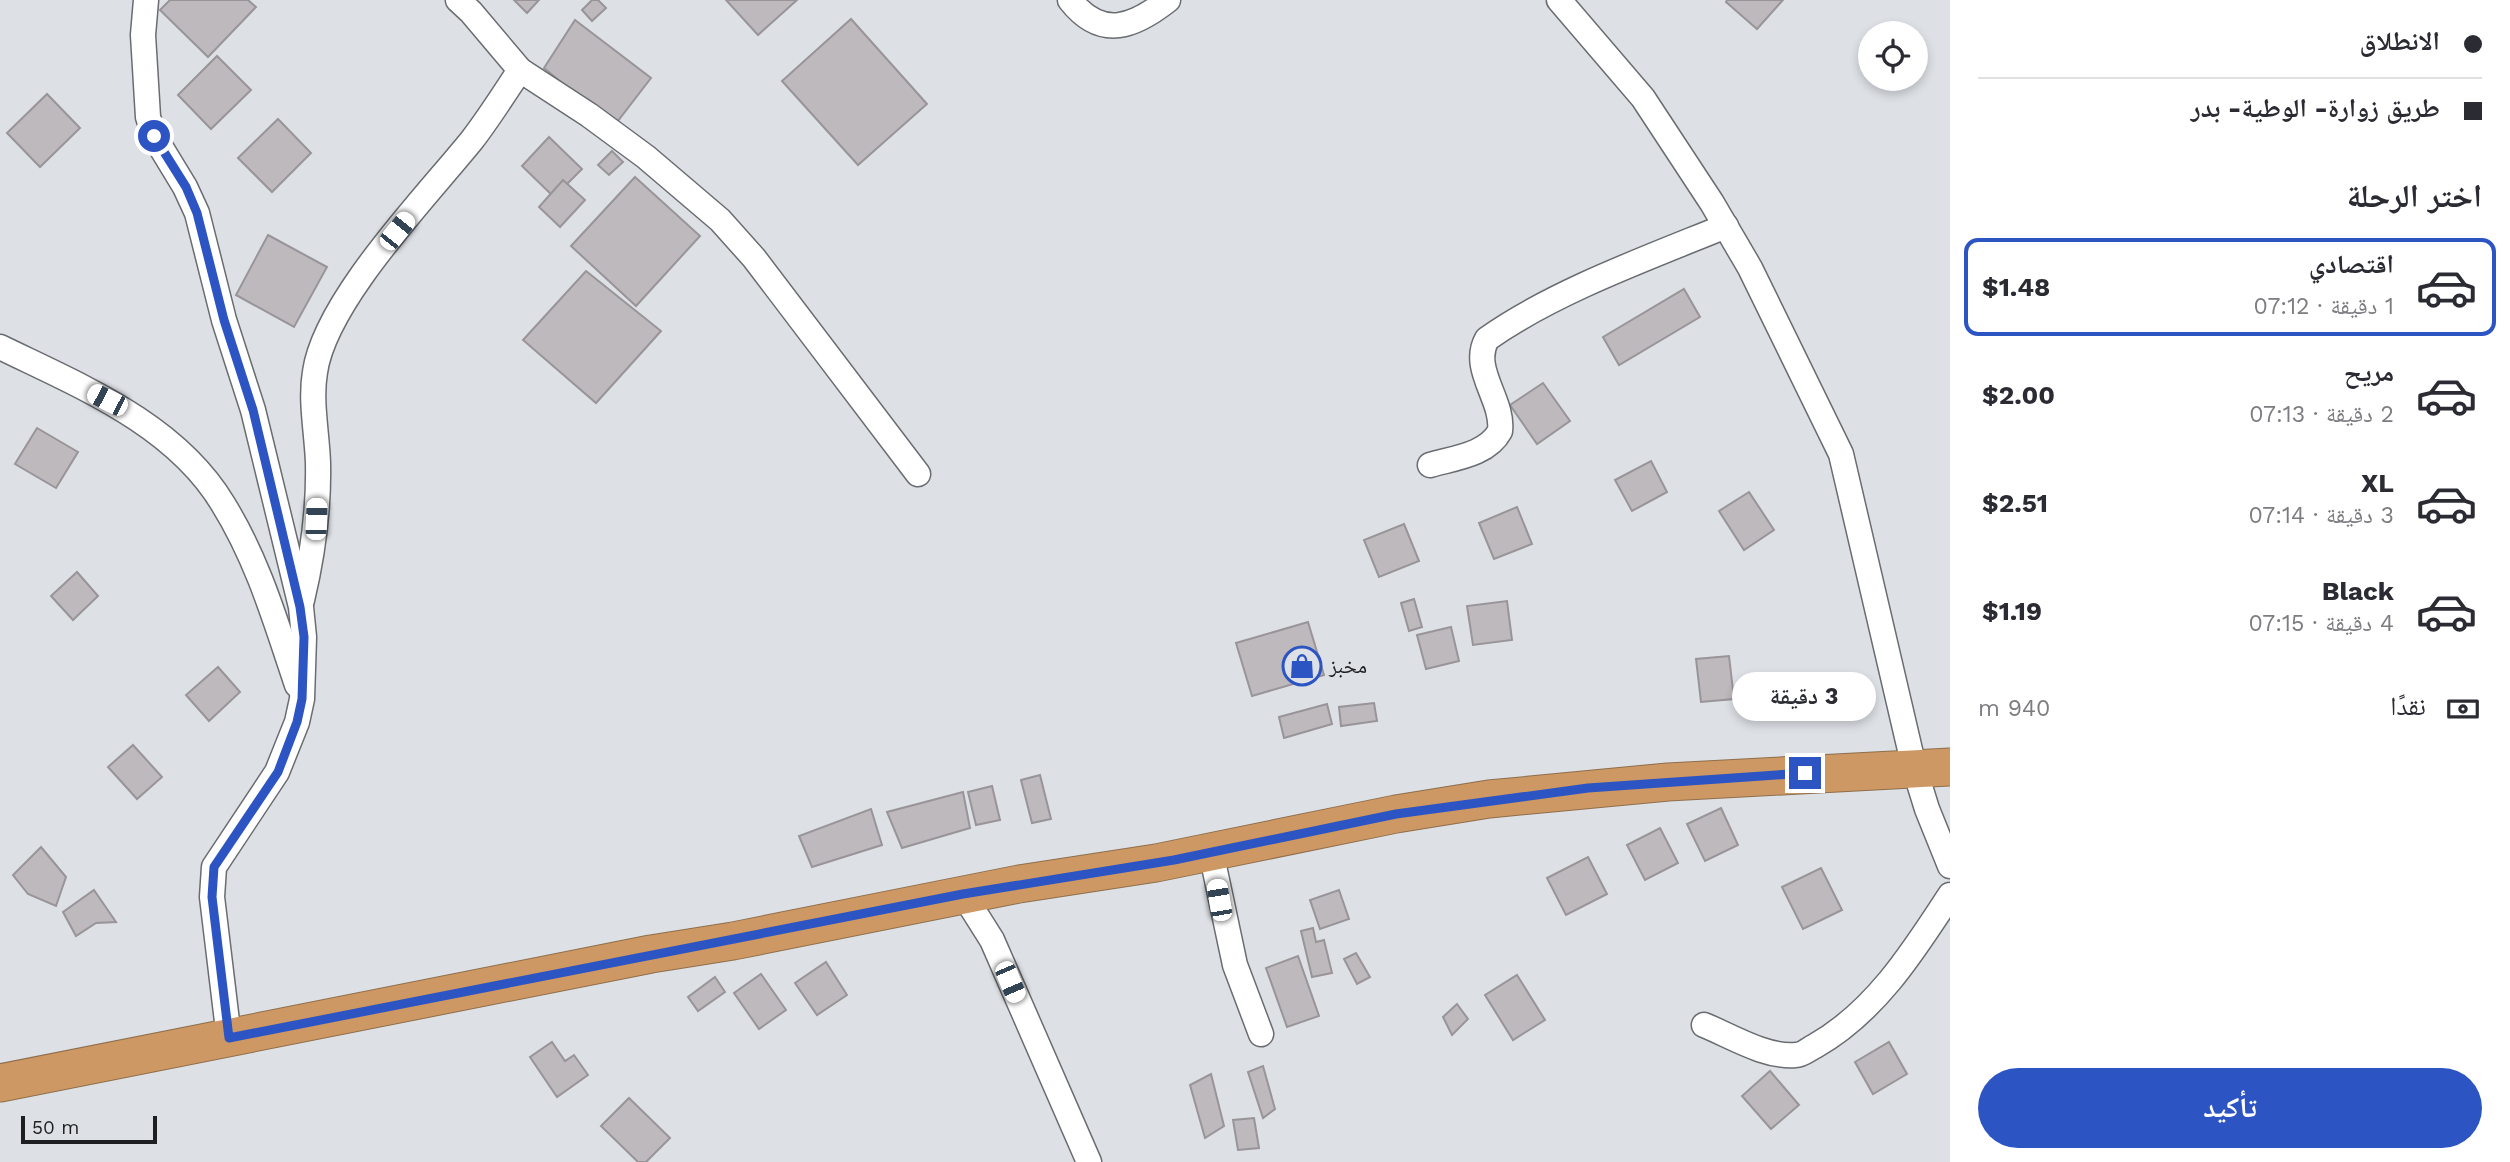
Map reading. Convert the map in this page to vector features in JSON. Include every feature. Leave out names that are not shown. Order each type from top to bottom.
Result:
[{"type":"highway","points":[[0,1083],[963,894],[1211,852],[1396,814],[1533,793],[1668,782],[1950,767]]},
{"type":"street","points":[[146,0],[143,35],[148,117],[154,136],[186,187],[197,213],[221,309],[253,410],[300,607],[304,637],[302,699],[297,722],[278,772],[214,867],[212,897],[229,1038]]},
{"type":"street","points":[[458,0],[520,70],[589,115],[646,157],[720,220],[754,258],[918,474]]},
{"type":"street","points":[[1070,0],[1096,21],[1114,26],[1128,26],[1144,19],[1168,0]]},
{"type":"street","points":[[1559,0],[1643,98],[1726,226],[1760,288],[1841,454],[1914,767],[1927,809],[1950,866]]},
{"type":"street","points":[[300,607],[315,546],[318,464],[315,372],[324,342],[350,294],[397,231],[473,139],[520,70]]},
{"type":"street","points":[[1430,465],[1479,451],[1488,446],[1500,431],[1498,414],[1481,359],[1482,348],[1487,339],[1549,304],[1622,269],[1726,226]]},
{"type":"street","points":[[0,347],[107,400],[156,432],[193,465],[222,502],[244,541],[264,585],[302,699]]},
{"type":"street","points":[[1211,852],[1235,965],[1261,1034]]},
{"type":"street","points":[[963,894],[992,940],[1089,1162]]},
{"type":"street","points":[[1704,1025],[1770,1052],[1797,1056],[1831,1037],[1866,1009],[1913,953],[1950,895]]},
{"type":"building","points":[[170,0],[248,0],[256,7],[208,57],[160,10]]},
{"type":"building","points":[[514,0],[539,0],[527,13]]},
{"type":"building","points":[[592,0],[598,0],[606,8],[592,21],[582,10]]},
{"type":"building","points":[[726,0],[797,0],[758,35]]},
{"type":"building","points":[[1783,0],[1757,29],[1726,2]]},
{"type":"building","points":[[851,19],[927,104],[858,165],[782,81]]},
{"type":"building","points":[[575,20],[651,78],[614,126],[544,68]]},
{"type":"building","points":[[217,56],[251,90],[211,129],[178,95]]},
{"type":"building","points":[[47,94],[80,128],[40,167],[7,133]]},
{"type":"building","points":[[278,119],[311,153],[272,192],[238,158]]},
{"type":"building","points":[[549,137],[582,169],[554,197],[522,166]]},
{"type":"building","points":[[612,151],[623,162],[609,175],[598,165]]},
{"type":"building","points":[[635,177],[700,236],[636,306],[571,246]]},
{"type":"building","points":[[563,180],[585,200],[560,227],[539,207]]},
{"type":"building","points":[[268,235],[327,267],[294,327],[236,295]]},
{"type":"building","points":[[586,271],[661,331],[596,403],[523,340]]},
{"type":"building","points":[[1684,289],[1700,317],[1619,365],[1603,337]]},
{"type":"building","points":[[1543,383],[1570,421],[1537,444],[1510,405]]},
{"type":"building","points":[[37,428],[78,452],[56,488],[15,464]]},
{"type":"building","points":[[1651,461],[1667,492],[1632,511],[1615,480]]},
{"type":"building","points":[[1749,492],[1774,530],[1744,550],[1719,511]]},
{"type":"building","points":[[1517,507],[1532,544],[1494,559],[1479,523]]},
{"type":"building","points":[[1404,524],[1419,561],[1379,577],[1364,540]]},
{"type":"building","points":[[77,572],[98,596],[73,620],[51,596]]},
{"type":"building","points":[[1414,599],[1422,627],[1409,631],[1401,603]]},
{"type":"building","points":[[1507,601],[1512,640],[1473,645],[1467,606]]},
{"type":"building","points":[[1308,622],[1324,675],[1252,696],[1236,643]]},
{"type":"building","points":[[1451,627],[1459,661],[1426,669],[1417,635]]},
{"type":"building","points":[[1729,656],[1734,699],[1701,702],[1696,659]]},
{"type":"building","points":[[218,667],[240,692],[209,721],[186,695]]},
{"type":"building","points":[[1374,703],[1377,721],[1341,726],[1339,707]]},
{"type":"building","points":[[1327,704],[1332,724],[1284,738],[1279,717]]},
{"type":"building","points":[[133,745],[162,777],[137,799],[108,767]]},
{"type":"building","points":[[1040,775],[1051,819],[1032,823],[1021,780]]},
{"type":"building","points":[[992,786],[1000,820],[976,825],[968,792]]},
{"type":"building","points":[[963,792],[970,828],[902,848],[887,812]]},
{"type":"building","points":[[1721,808],[1738,845],[1705,861],[1687,824]]},
{"type":"building","points":[[871,809],[882,845],[812,867],[799,836]]},
{"type":"building","points":[[1660,828],[1678,863],[1645,880],[1627,845]]},
{"type":"building","points":[[41,847],[66,877],[56,906],[28,894],[13,875]]},
{"type":"building","points":[[1588,857],[1607,894],[1566,915],[1547,878]]},
{"type":"building","points":[[1821,868],[1842,910],[1803,929],[1782,887]]},
{"type":"building","points":[[94,890],[116,922],[96,923],[76,936],[63,912]]},
{"type":"building","points":[[1339,890],[1349,919],[1320,929],[1310,900]]},
{"type":"building","points":[[1313,928],[1316,942],[1324,940],[1332,973],[1312,977],[1301,931]]},
{"type":"building","points":[[1356,953],[1370,977],[1357,984],[1344,959]]},
{"type":"building","points":[[1298,956],[1319,1016],[1287,1027],[1266,968]]},
{"type":"building","points":[[826,962],[847,995],[817,1015],[795,983]]},
{"type":"building","points":[[761,974],[786,1010],[759,1029],[734,993]]},
{"type":"building","points":[[1517,975],[1545,1020],[1513,1040],[1485,995]]},
{"type":"building","points":[[715,977],[725,992],[698,1011],[688,997]]},
{"type":"building","points":[[1457,1004],[1468,1019],[1452,1035],[1443,1017]]},
{"type":"building","points":[[552,1042],[565,1061],[574,1055],[588,1075],[557,1097],[530,1057]]},
{"type":"building","points":[[1889,1042],[1907,1074],[1873,1094],[1855,1062]]},
{"type":"building","points":[[1263,1066],[1275,1109],[1263,1118],[1248,1072]]},
{"type":"building","points":[[1770,1071],[1799,1105],[1771,1129],[1742,1096]]},
{"type":"building","points":[[1211,1074],[1224,1126],[1205,1138],[1190,1085]]},
{"type":"building","points":[[629,1098],[670,1138],[646,1162],[638,1162],[601,1126]]},
{"type":"building","points":[[1254,1118],[1259,1148],[1238,1150],[1233,1120]]},
{"type":"place","name":"مخبز","points":[[1302,666]]},
{"type":"route","points":[[154,136],[186,187],[204,234],[224,320],[253,410],[293,575],[304,637],[302,699],[297,722],[278,772],[214,867],[212,897],[229,1038],[651,954],[885,912],[963,894],[1174,860],[1449,805],[1588,788],[1805,773]]}]
